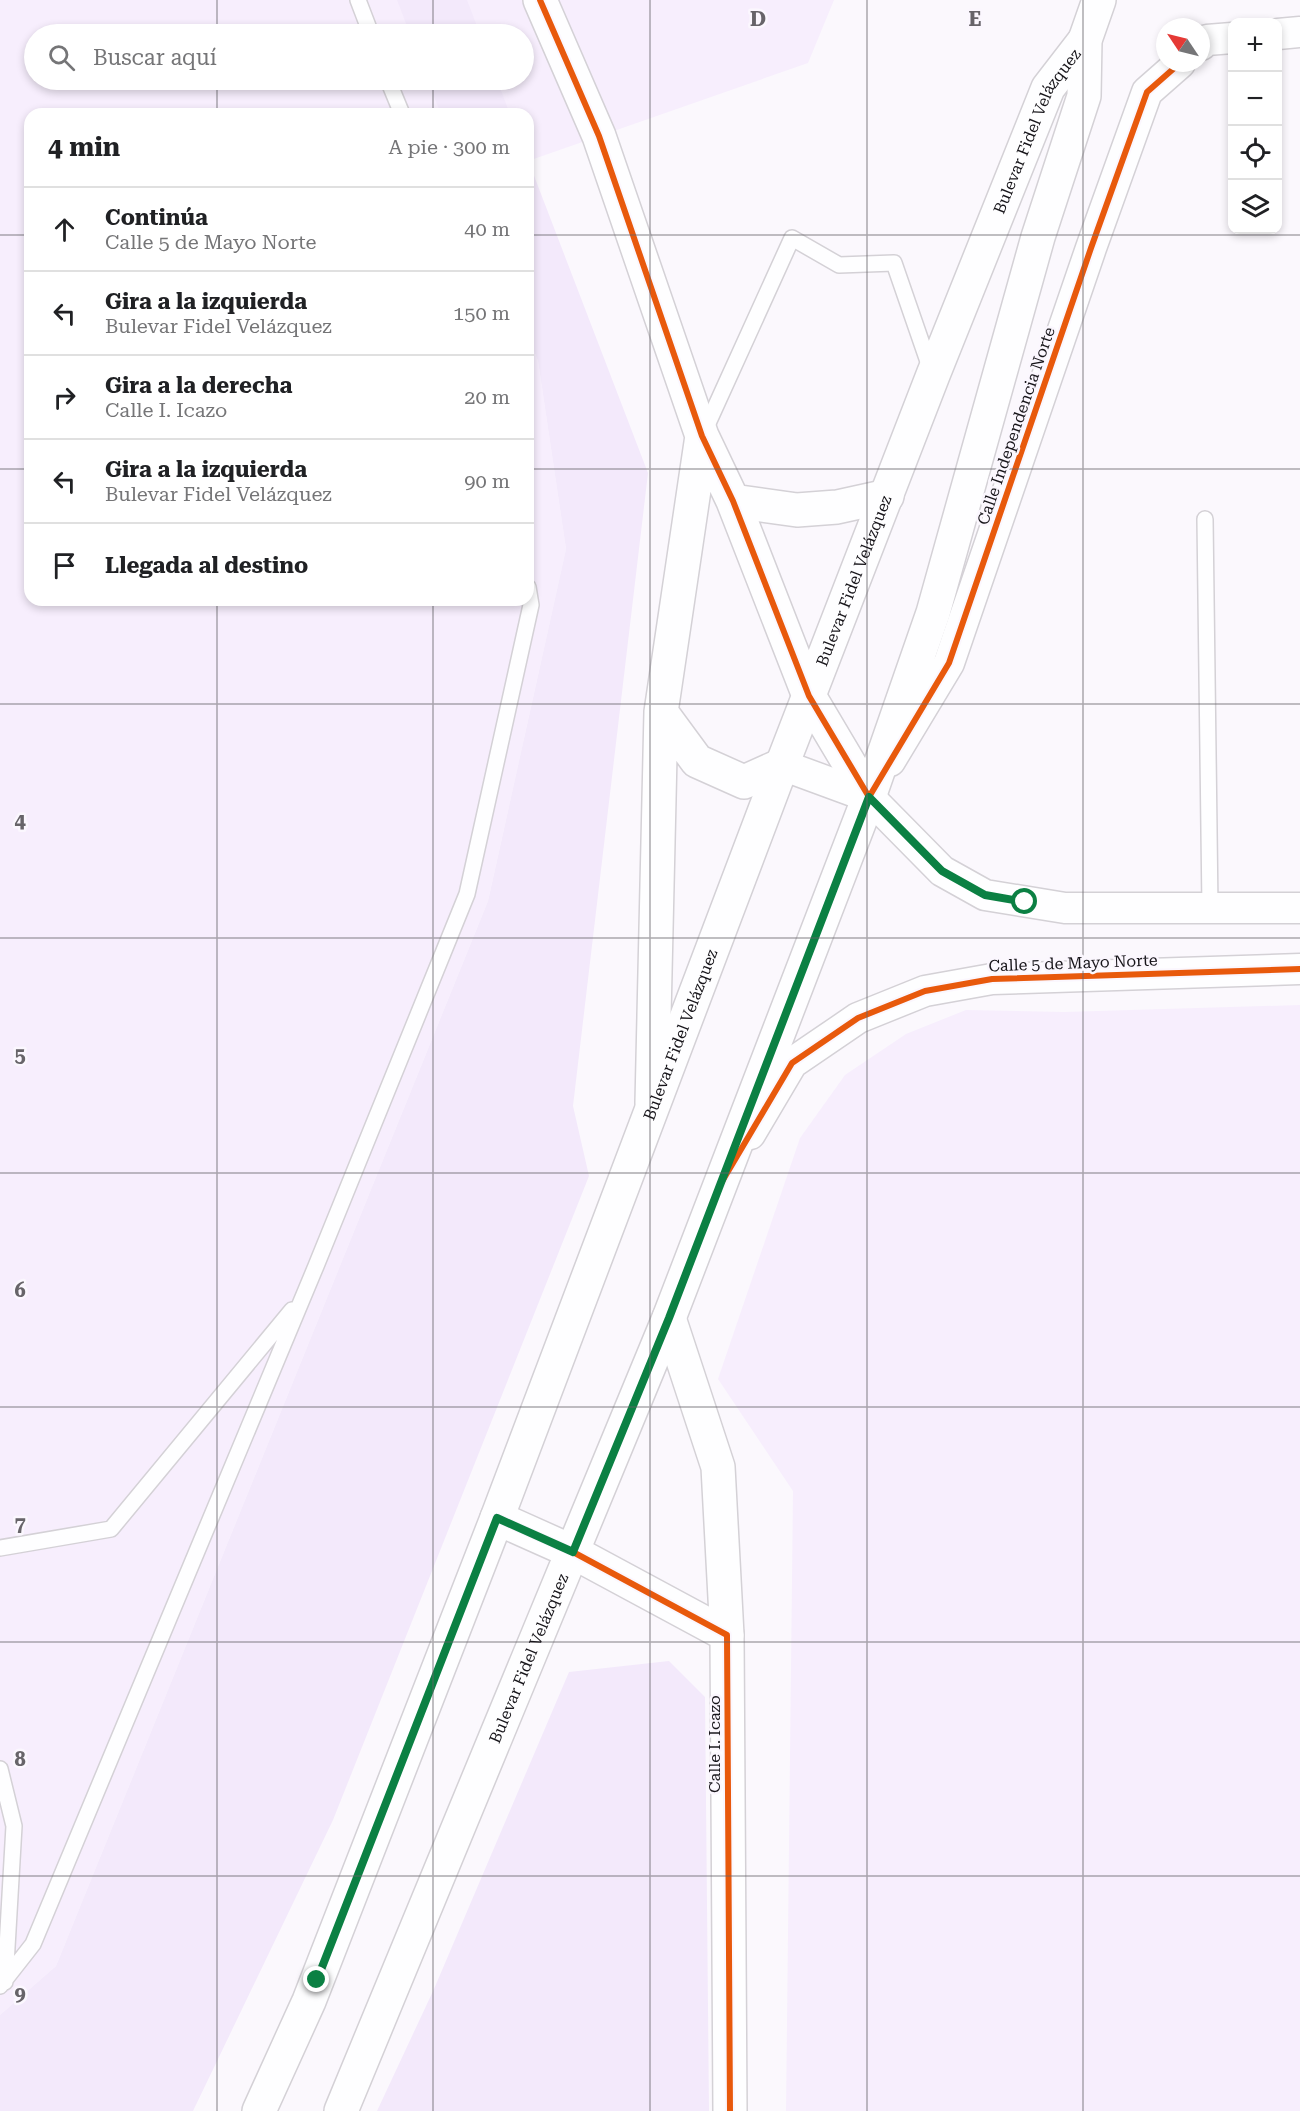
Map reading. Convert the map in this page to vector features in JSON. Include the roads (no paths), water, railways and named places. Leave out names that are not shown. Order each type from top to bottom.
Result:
[{"type":"main road","points":[[540,0],[598,136],[702,436],[733,501],[809,696],[869,797]]},
{"type":"main road","points":[[1085,40],[1099,0]]},
{"type":"main road","name":"Bulevar Fidel Velázquez","points":[[259,2111],[309,2001],[497,1518],[782,765],[933,375],[1048,88],[1085,40]]},
{"type":"main road","name":"Bulevar Fidel Velázquez","points":[[341,2111],[669,1318],[869,797],[933,613],[1038,237],[1084,96],[1085,40]]},
{"type":"main road","points":[[652,1111],[661,712],[702,436]]},
{"type":"main road","points":[[733,501],[797,510],[837,507],[887,496]]},
{"type":"main road","points":[[661,712],[697,761],[744,782],[782,765]]},
{"type":"main road","name":"Calle I. Icazo","points":[[669,1318],[718,1467],[727,1635],[730,2111]]},
{"type":"main road","points":[[497,1518],[573,1552],[727,1635]]},
{"type":"street","points":[[1282,34],[1300,32]]},
{"type":"street","points":[[1210,40],[1228,38]]},
{"type":"street","name":"Calle Independencia Norte","points":[[869,797],[949,663],[1091,248],[1147,92],[1170,72]]},
{"type":"street","points":[[782,765],[869,797],[942,871],[985,895],[1065,908],[1300,908]]},
{"type":"street","name":"Calle 5 de Mayo Norte","points":[[720,1185],[792,1063],[858,1018],[925,991],[992,979],[1300,969]]},
{"type":"lane","points":[[358,0],[367,24]]},
{"type":"lane","points":[[392,90],[400,108]]},
{"type":"lane","points":[[702,436],[792,238],[839,265],[894,263],[933,375]]},
{"type":"lane","points":[[1205,519],[1210,908]]},
{"type":"lane","points":[[2,1984],[33,1944],[304,1296],[467,894],[531,606]]},
{"type":"lane","points":[[0,1548],[111,1529],[304,1296]]},
{"type":"lane","points":[[0,1769],[14,1826],[2,1984]]}]
